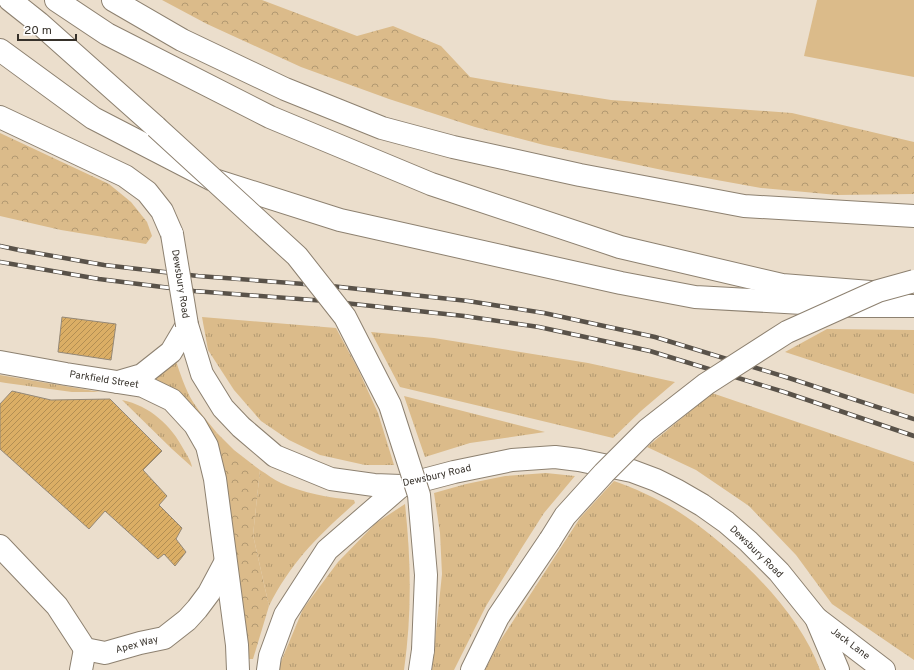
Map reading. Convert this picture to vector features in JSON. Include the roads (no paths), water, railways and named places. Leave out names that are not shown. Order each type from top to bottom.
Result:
[{"type":"main road","points":[[10,0],[39,23],[156,127],[297,256],[345,317],[390,404],[419,495],[426,575],[422,660]]},
{"type":"main road","points":[[56,0],[107,34],[270,117],[431,184],[620,247],[782,284],[914,295]]},
{"type":"main road","points":[[113,0],[182,40],[285,89],[382,128],[446,145],[580,175],[744,206],[914,216]]},
{"type":"main road","points":[[0,50],[92,118],[211,179],[340,220],[621,283],[695,297],[856,306],[914,306]]},
{"type":"main road","name":"Dewsbury Road","points":[[0,117],[125,176],[147,192],[162,211],[172,234],[187,325],[202,374],[223,408],[241,427],[275,456],[331,480],[374,485],[401,486],[454,472],[512,460],[555,457],[579,460],[632,471],[656,480],[702,505],[726,522],[748,541],[778,572],[816,618],[838,670]]},
{"type":"main road","points":[[472,670],[498,617],[565,516],[610,467],[647,430],[706,384],[787,332],[878,291],[914,281]]},
{"type":"main road","points":[[117,382],[142,375],[171,352],[187,325]]},
{"type":"main road","name":"Parkfield Street","points":[[0,362],[143,386],[172,400],[195,425],[207,446],[215,479],[225,563]]},
{"type":"main road","points":[[268,670],[270,656],[285,615],[327,550],[401,486]]},
{"type":"main road","points":[[0,546],[57,606],[85,649],[81,670]]},
{"type":"main road","points":[[225,563],[238,670]]},
{"type":"main road","name":"Apex Way","points":[[85,649],[105,654],[140,643],[164,638],[187,620],[197,609],[209,593],[225,563]]},
{"type":"main road","name":"Jack Lane","points":[[816,618],[884,670]]},
{"type":"railway","points":[[0,246],[104,265],[198,276],[331,286],[468,301],[544,313],[655,337],[789,378],[914,419]]},
{"type":"railway","points":[[0,262],[99,279],[194,291],[326,301],[464,316],[539,327],[650,351],[784,392],[914,436]]}]
